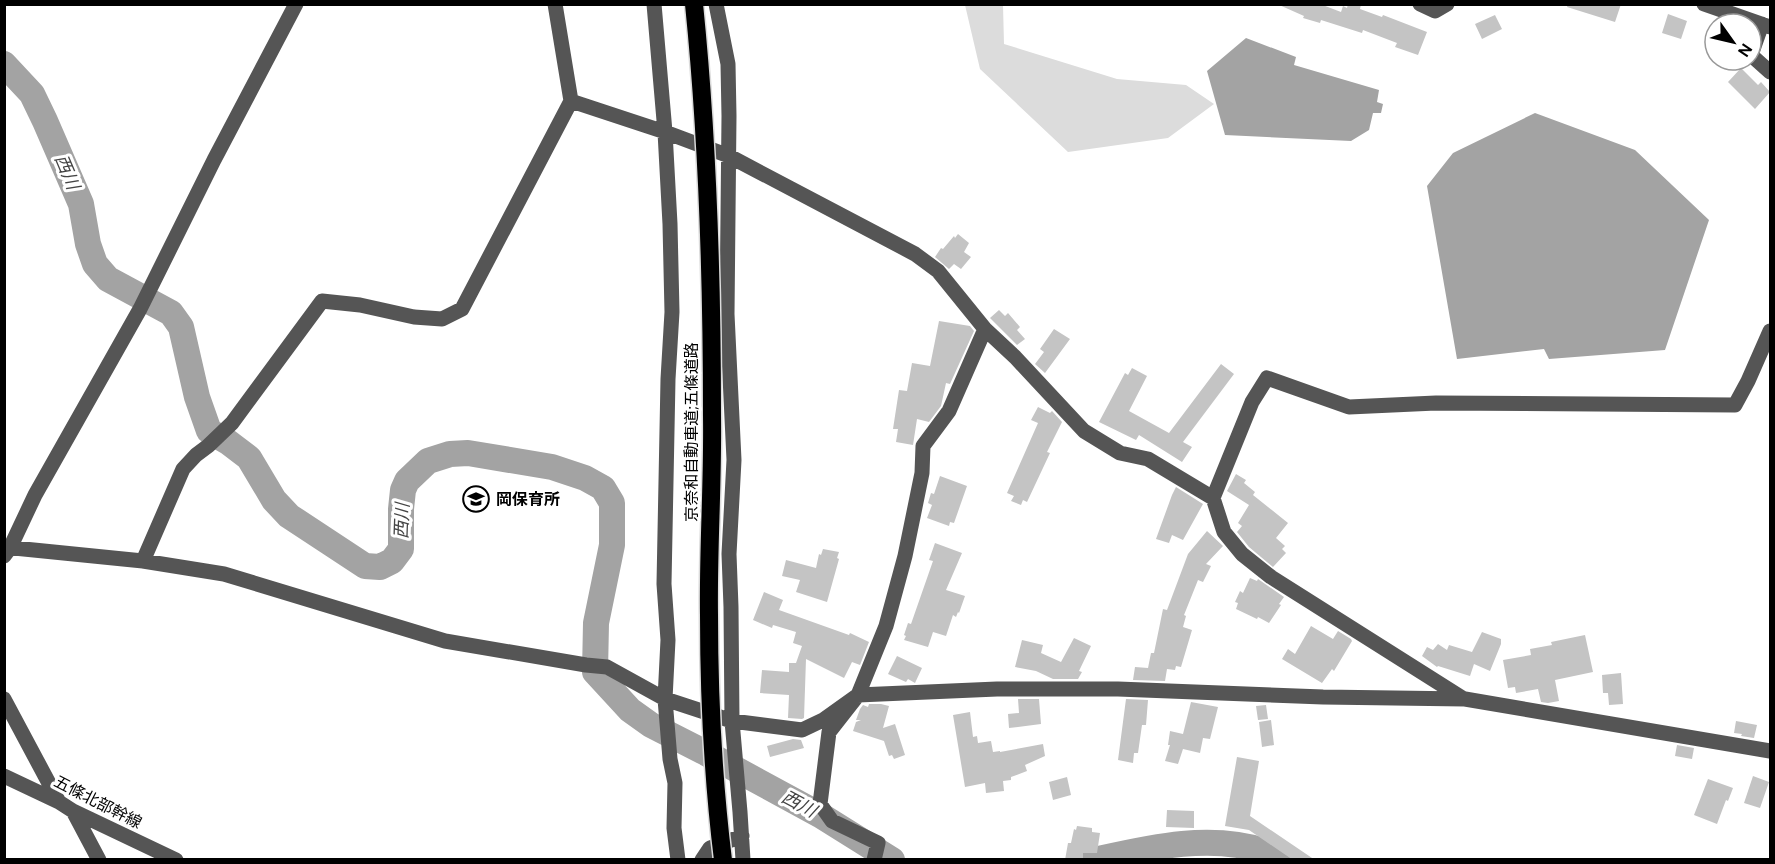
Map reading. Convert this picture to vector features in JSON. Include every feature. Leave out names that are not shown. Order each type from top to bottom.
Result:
[{"type":"highway","name":"京奈和自動車道;五條道路","points":[[694,4],[701,66],[708,228],[712,417],[709,615],[712,740],[723,860]]},
{"type":"street","points":[[143,561],[183,469],[232,423],[321,301],[360,305],[414,317],[442,319],[462,309],[571,101],[555,4]]},
{"type":"street","points":[[654,4],[670,224],[672,312],[668,379],[664,573],[668,640],[665,699],[670,759],[675,783],[674,828],[678,860]]},
{"type":"street","points":[[716,4],[728,64],[727,324],[734,460],[729,554],[732,722],[743,860]]},
{"type":"street","points":[[1420,4],[1435,11],[1447,4]]},
{"type":"street","points":[[1704,4],[1766,26],[1751,55],[1770,72]]},
{"type":"street","points":[[290,7],[140,309],[6,550],[143,561],[224,574],[444,641],[607,667],[665,699],[732,722],[802,730],[824,720],[858,695],[998,689],[1118,688],[1323,697],[1465,699],[1770,751]]},
{"type":"street","points":[[571,101],[729,156],[915,254],[938,271],[985,329],[1015,357],[1084,431],[1120,453],[1148,459],[1213,498]]},
{"type":"street","points":[[874,860],[878,843],[832,821],[820,804],[829,732],[858,695],[886,626],[905,556],[922,473],[923,446],[949,411],[985,329]]},
{"type":"street","points":[[1465,699],[1272,577],[1242,554],[1224,532],[1213,498],[1252,402],[1267,378],[1349,406],[1436,403],[1735,405],[1770,331]]},
{"type":"street","points":[[4,699],[59,802]]},
{"type":"street","name":"五條北部幹線","points":[[4,776],[176,860]]},
{"type":"street","points":[[73,811],[99,860]]},
{"type":"street","points":[[702,860],[710,848],[742,836]]},
{"type":"shaded area","points":[[965,5],[1003,5],[1004,44],[1117,79],[1186,85],[1214,104],[1168,138],[1068,152],[980,69]]},
{"type":"shaded area","points":[[1246,38],[1296,57],[1294,65],[1379,90],[1377,102],[1383,104],[1381,113],[1373,113],[1369,130],[1351,141],[1225,135],[1207,71]]},
{"type":"shaded area","points":[[1535,113],[1635,150],[1709,220],[1665,350],[1549,359],[1544,349],[1457,359],[1427,186],[1453,153]]},
{"type":"building","points":[[1277,4],[1320,4],[1341,12],[1343,6],[1347,8],[1348,4],[1361,4],[1360,9],[1427,32],[1418,55],[1395,47],[1397,43],[1363,30],[1362,33],[1321,20],[1320,23],[1303,18],[1304,16]]},
{"type":"building","points":[[1568,4],[1621,4],[1615,22],[1567,7]]},
{"type":"building","points":[[1668,14],[1687,21],[1681,39],[1662,33]]},
{"type":"building","points":[[1495,15],[1502,29],[1482,39],[1475,24]]},
{"type":"building","points":[[1737,72],[1745,72],[1758,85],[1761,82],[1770,92],[1755,109],[1728,82]]},
{"type":"building","points":[[958,234],[969,243],[964,252],[971,257],[961,269],[954,264],[949,269],[935,257],[941,248],[943,249]]},
{"type":"building","points":[[999,310],[1005,316],[1008,313],[1020,327],[1017,330],[1025,339],[1017,345],[990,318]]},
{"type":"building","points":[[939,321],[970,326],[974,331],[950,384],[946,383],[941,406],[929,422],[917,419],[913,445],[896,442],[898,429],[893,429],[899,390],[907,391],[912,363],[930,366]]},
{"type":"building","points":[[1054,329],[1070,339],[1045,373],[1035,364],[1044,352],[1040,349]]},
{"type":"building","points":[[1221,364],[1234,374],[1183,442],[1192,447],[1182,462],[1139,435],[1136,440],[1099,422],[1125,373],[1128,375],[1132,368],[1147,376],[1129,411],[1169,433]]},
{"type":"building","points":[[1038,407],[1050,413],[1052,411],[1062,422],[1027,502],[1023,500],[1021,505],[1011,501],[1014,496],[1007,493],[1038,423],[1031,420]]},
{"type":"building","points":[[1236,474],[1246,480],[1244,483],[1255,492],[1253,495],[1288,523],[1276,538],[1285,546],[1282,549],[1286,553],[1273,567],[1249,547],[1237,532],[1242,526],[1238,523],[1249,505],[1227,491]]},
{"type":"building","points":[[940,476],[967,486],[954,523],[950,522],[949,526],[927,518],[932,505],[928,503],[931,493],[934,494]]},
{"type":"building","points":[[1176,487],[1203,504],[1183,540],[1172,535],[1169,543],[1156,539]]},
{"type":"building","points":[[1207,531],[1223,546],[1206,564],[1211,566],[1203,582],[1198,580],[1184,615],[1186,616],[1183,627],[1192,630],[1181,667],[1176,666],[1175,670],[1167,669],[1165,681],[1133,680],[1135,667],[1148,668],[1151,653],[1154,653],[1163,609],[1167,610],[1188,554]]},
{"type":"building","points":[[935,543],[962,553],[946,590],[965,596],[959,613],[956,617],[953,615],[946,636],[933,632],[928,647],[904,640],[906,636],[904,635],[908,623],[911,624],[933,561],[929,560]]},
{"type":"building","points":[[823,549],[839,552],[827,602],[796,592],[800,580],[782,576],[786,560],[816,568],[819,554],[821,555]]},
{"type":"building","points":[[1250,578],[1257,581],[1258,579],[1284,597],[1269,623],[1236,609],[1238,603],[1235,602],[1240,591],[1243,593]]},
{"type":"building","points":[[764,592],[783,600],[779,610],[849,635],[850,633],[869,642],[860,665],[852,662],[844,678],[806,659],[804,718],[802,719],[788,718],[789,695],[760,693],[762,670],[789,672],[789,663],[796,663],[802,646],[793,643],[796,632],[773,625],[772,628],[753,620]]},
{"type":"building","points":[[1311,626],[1333,639],[1338,631],[1352,641],[1334,671],[1332,669],[1322,683],[1282,659],[1288,649],[1295,654]]},
{"type":"building","points":[[1482,632],[1501,639],[1490,671],[1474,664],[1470,676],[1437,667],[1422,656],[1427,647],[1433,650],[1438,644],[1447,650],[1449,645],[1472,652]]},
{"type":"building","points":[[1585,635],[1593,672],[1555,680],[1559,701],[1541,702],[1538,689],[1516,693],[1515,687],[1508,688],[1503,660],[1531,655],[1530,649]]},
{"type":"building","points":[[1074,638],[1091,646],[1079,671],[1082,672],[1078,679],[1053,679],[1036,671],[1015,667],[1022,640],[1043,645],[1041,653],[1061,662]]},
{"type":"building","points":[[897,656],[922,668],[915,683],[908,679],[906,682],[888,674]]},
{"type":"building","points":[[1621,673],[1623,704],[1609,705],[1608,693],[1603,693],[1602,675]]},
{"type":"building","points":[[1018,699],[1039,699],[1041,724],[1009,728],[1008,714],[1019,713]]},
{"type":"building","points":[[1126,699],[1148,700],[1146,725],[1142,725],[1138,753],[1134,753],[1133,763],[1118,760]]},
{"type":"building","points":[[1191,702],[1218,707],[1210,739],[1203,738],[1200,753],[1183,749],[1178,764],[1165,761],[1170,745],[1168,745],[1170,731],[1183,734]]},
{"type":"building","points":[[869,704],[889,706],[883,728],[895,724],[905,755],[894,759],[892,755],[889,756],[884,741],[853,731],[856,722],[861,720],[856,720],[860,709],[863,705],[868,707]]},
{"type":"building","points":[[1266,705],[1268,719],[1258,720],[1256,706]]},
{"type":"building","points":[[970,712],[973,737],[977,736],[978,743],[991,741],[993,752],[1043,744],[1045,756],[1025,765],[1027,771],[1011,777],[1011,780],[1003,781],[1004,791],[986,793],[985,783],[965,787],[953,715]]},
{"type":"building","points":[[1271,720],[1274,745],[1262,747],[1259,722]]},
{"type":"building","points":[[1736,721],[1757,725],[1754,738],[1734,733]]},
{"type":"building","points":[[793,739],[801,740],[804,748],[770,757],[767,746]]},
{"type":"building","points":[[1677,745],[1694,748],[1692,759],[1675,756]]},
{"type":"building","points":[[1237,757],[1259,761],[1250,816],[1315,860],[1293,860],[1249,830],[1225,826]]},
{"type":"building","points":[[1753,776],[1769,782],[1760,808],[1744,803]]},
{"type":"building","points":[[1067,777],[1071,795],[1053,800],[1049,782]]},
{"type":"building","points":[[1708,779],[1733,788],[1717,824],[1694,815]]},
{"type":"building","points":[[1167,810],[1194,811],[1194,828],[1166,827]]},
{"type":"building","points":[[1077,826],[1092,828],[1092,832],[1100,833],[1097,853],[1083,853],[1083,860],[1065,860],[1068,843],[1071,843],[1074,829],[1076,830]]},
{"type":"waterway","name":"西川","points":[[4,64],[32,94],[45,121],[81,204],[88,244],[95,264],[108,279],[171,313],[181,327],[197,397],[209,431],[249,458],[274,500],[289,516],[365,566],[380,567],[392,561],[401,549],[403,490],[407,481],[428,461],[450,454],[468,453],[552,467],[585,478],[603,488],[612,503],[612,545],[596,623],[595,672],[630,710],[651,725],[820,815],[892,860]]},
{"type":"waterway","name":"西川","points":[[1094,860],[1157,847],[1200,843],[1243,846],[1272,853],[1285,860]]},
{"type":"place","name":"岡保育所","points":[[476,499]]}]
